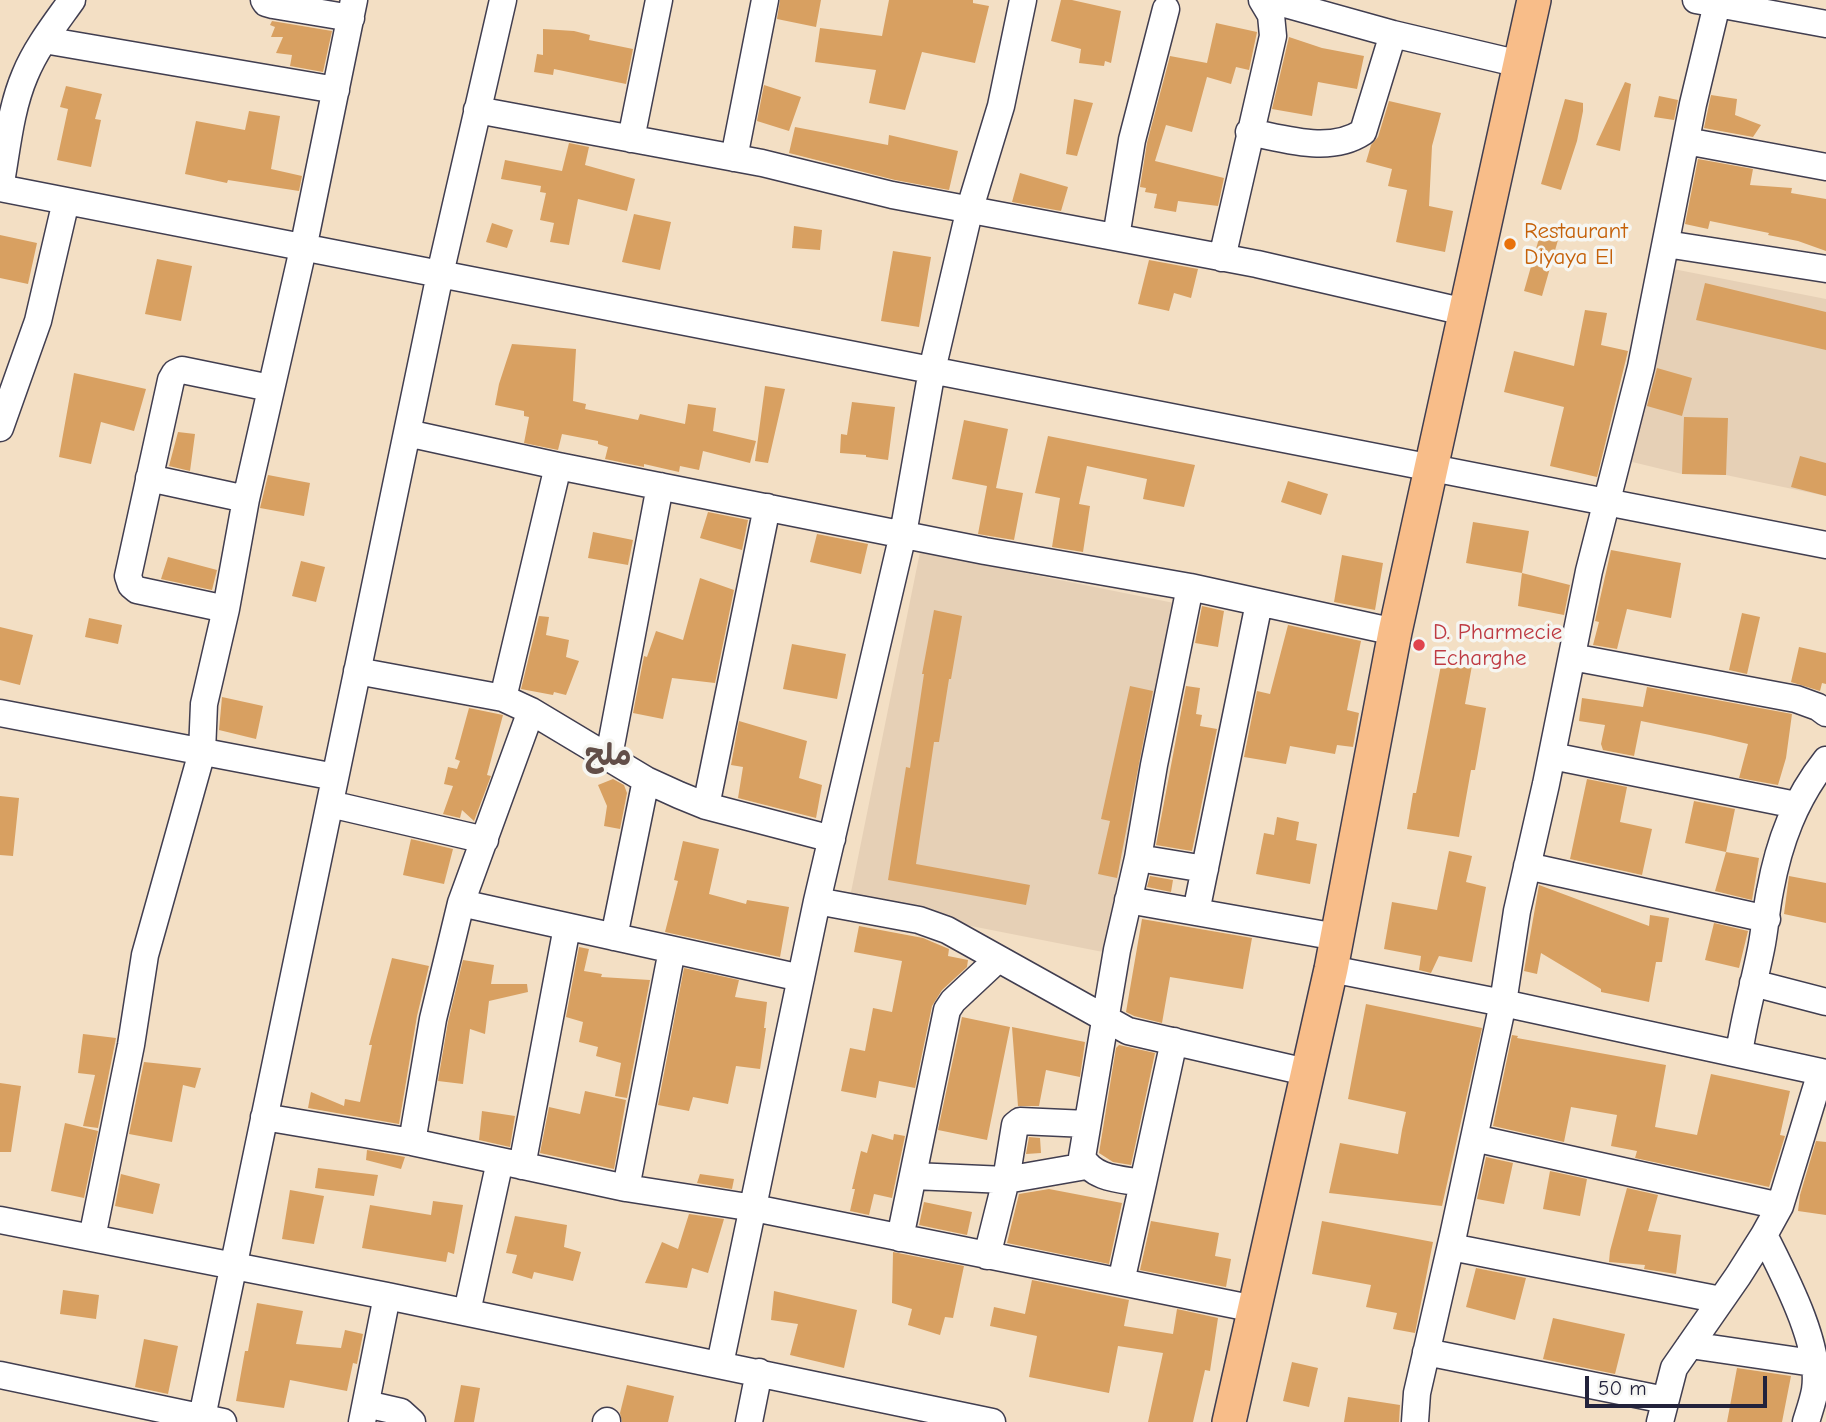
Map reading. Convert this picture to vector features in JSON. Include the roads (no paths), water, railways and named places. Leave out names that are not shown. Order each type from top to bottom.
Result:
[{"type":"main road","points":[[1230,1422],[1331,969],[1395,632],[1534,0]]},
{"type":"street","points":[[72,0],[44,40],[19,89],[0,188],[1826,545]]},
{"type":"street","points":[[92,1238],[131,1045],[145,955],[202,752],[204,704],[352,9],[274,5],[264,0]]},
{"type":"street","points":[[0,1375],[208,1420],[233,1264],[440,274],[503,0]]},
{"type":"street","points":[[631,139],[659,0]]},
{"type":"street","points":[[734,158],[765,0]]},
{"type":"street","points":[[720,1364],[817,901],[903,534],[932,370],[970,208],[1001,106],[1023,0]]},
{"type":"street","points":[[1222,258],[1273,36],[1271,15],[1262,0]]},
{"type":"street","points":[[1270,0],[1393,34],[1520,64]]},
{"type":"street","points":[[1415,1422],[1417,1393],[1503,1003],[1517,911],[1552,756],[1589,571],[1641,367],[1686,141],[1706,2],[1826,24]]},
{"type":"street","points":[[1116,237],[1132,140],[1166,9]]},
{"type":"street","points":[[1250,132],[1304,142],[1339,143],[1363,132],[1393,34]]},
{"type":"street","points":[[44,40],[336,90]]},
{"type":"street","points":[[477,110],[762,163],[892,195],[1222,258],[1465,312]]},
{"type":"street","points":[[1686,141],[1826,167]]},
{"type":"street","points":[[0,428],[38,321],[66,201]]},
{"type":"street","points":[[1665,244],[1826,269]]},
{"type":"street","points":[[226,609],[137,590],[131,585],[128,576],[171,380],[175,373],[182,370],[270,388]]},
{"type":"street","points":[[407,433],[558,466],[985,551],[1190,587],[1395,632]]},
{"type":"street","points":[[503,698],[558,466]]},
{"type":"street","points":[[149,478],[246,499]]},
{"type":"street","points":[[609,756],[660,486]]},
{"type":"street","points":[[706,806],[767,507]]},
{"type":"street","points":[[1143,1183],[1096,1174],[1086,1166],[1082,1157],[1117,950],[1138,858],[1190,587]]},
{"type":"street","points":[[1196,912],[1259,603]]},
{"type":"street","points":[[1572,657],[1796,699],[1826,713]]},
{"type":"street","points":[[357,671],[503,698],[531,711],[646,780],[706,806],[832,839]]},
{"type":"street","points":[[412,1142],[433,1018],[461,903],[531,711]]},
{"type":"street","points":[[0,713],[335,777]]},
{"type":"street","points":[[1552,756],[1796,805]]},
{"type":"street","points":[[1739,1054],[1745,1013],[1786,826],[1796,805],[1826,760]]},
{"type":"street","points":[[614,937],[646,780]]},
{"type":"street","points":[[330,804],[485,840]]},
{"type":"street","points":[[1138,858],[1205,869]]},
{"type":"street","points":[[1527,866],[1767,919]]},
{"type":"street","points":[[1128,900],[1337,937]]},
{"type":"street","points":[[817,901],[919,920],[947,930],[1128,1031],[1306,1072]]},
{"type":"street","points":[[461,903],[801,978]]},
{"type":"street","points":[[467,1312],[511,1163],[567,927]]},
{"type":"street","points":[[626,1188],[672,950]]},
{"type":"street","points":[[900,1238],[947,1010],[953,1001],[998,959]]},
{"type":"street","points":[[1331,969],[1823,1072],[1780,1206],[1764,1236],[1674,1368],[1662,1411],[1426,1352]]},
{"type":"street","points":[[1753,983],[1826,1002]]},
{"type":"street","points":[[1121,1282],[1174,1041]]},
{"type":"street","points":[[264,1117],[412,1142],[626,1188],[754,1208],[1255,1309]]},
{"type":"street","points":[[987,1256],[1006,1180],[1015,1125],[1020,1121],[1087,1124]]},
{"type":"street","points":[[1474,1138],[1780,1206]]},
{"type":"street","points":[[913,1175],[1006,1180],[1086,1166]]},
{"type":"street","points":[[0,1220],[233,1264],[992,1422]]},
{"type":"street","points":[[1764,1236],[1789,1284],[1818,1377],[1806,1422]]},
{"type":"street","points":[[1451,1247],[1721,1300]]},
{"type":"street","points":[[387,1296],[364,1413],[401,1412],[412,1422]]},
{"type":"street","points":[[1690,1345],[1818,1377]]},
{"type":"street","points":[[749,1422],[759,1372]]},
{"type":"place","name":"Restaurant Diyaya El","points":[[1510,244]]},
{"type":"place","name":"D. Pharmecie Echarghe","points":[[1419,645]]},
{"type":"district","name":"ملح","points":[[608,757]]}]
